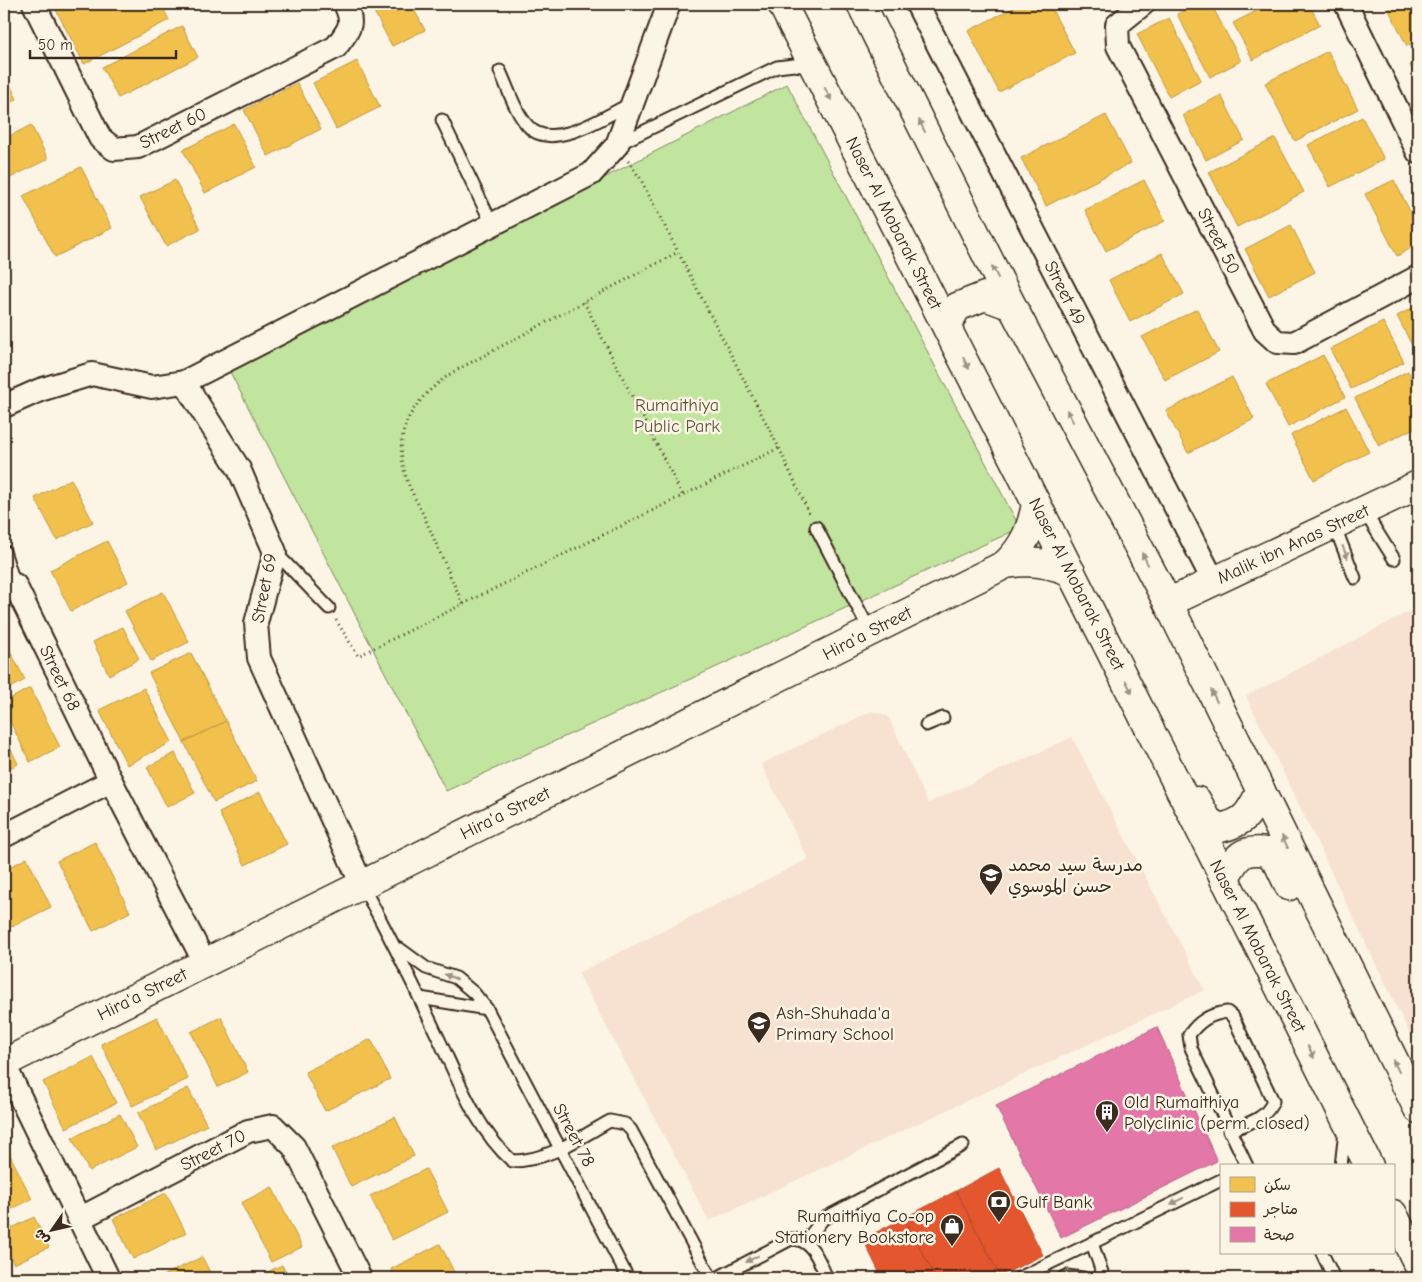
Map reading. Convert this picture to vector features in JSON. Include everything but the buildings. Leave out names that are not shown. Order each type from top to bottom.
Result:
[{"type":"street","name":"Street 60","points":[[34,4],[100,138],[114,149],[138,147],[336,47],[349,30],[352,17],[345,4]]},
{"type":"street","points":[[4,406],[40,390],[92,374],[152,387],[184,382],[591,174],[617,145],[669,4]]},
{"type":"street","name":"Naser Al Mobarak Street","points":[[782,4],[1071,572],[1368,1164]]},
{"type":"street","points":[[861,4],[1012,306],[1168,603],[1418,1109]]},
{"type":"street","name":"Street 49","points":[[917,4],[1214,582]]},
{"type":"street","name":"Street 50","points":[[1143,4],[1117,25],[1118,46],[1265,331],[1277,342],[1294,343],[1418,277]]},
{"type":"street","points":[[1346,4],[1418,152]]},
{"type":"street","points":[[946,325],[957,307],[985,296],[1012,306]]},
{"type":"street","name":"Street 69","points":[[184,382],[239,469],[275,552],[256,623],[259,658],[362,885]]},
{"type":"street","name":"Malik ibn Anas Street","points":[[1168,603],[1418,485]]},
{"type":"street","name":"Hira'a Street","points":[[4,1063],[1006,564],[1015,555],[1029,533],[1036,503]]},
{"type":"street","name":"Hira'a Street","points":[[1006,564],[1039,562],[1071,572]]},
{"type":"street","name":"Street 68","points":[[9,588],[205,963]]},
{"type":"street","points":[[1169,768],[1186,783],[1208,821],[1220,828],[1234,825],[1248,817],[1260,791]]},
{"type":"street","points":[[4,836],[112,782]]},
{"type":"street","points":[[1224,879],[1236,859],[1251,850],[1268,852],[1278,863],[1318,944],[1349,972]]},
{"type":"street","points":[[4,1063],[108,1278]]},
{"type":"street","name":"Street 70","points":[[79,1219],[248,1131],[273,1126],[294,1147],[360,1278]]},
{"type":"street","points":[[1394,1216],[1418,1264]]},
{"type":"lane","points":[[617,145],[777,67],[794,65],[815,68]]},
{"type":"lane","points":[[500,70],[526,124],[541,135],[558,136],[632,103]]},
{"type":"lane","points":[[442,120],[492,224]]},
{"type":"lane","points":[[1364,511],[1394,559]]},
{"type":"lane","points":[[1334,525],[1355,578]]},
{"type":"lane","points":[[816,527],[870,631]]},
{"type":"lane","points":[[4,551],[9,588]]},
{"type":"lane","points":[[275,552],[329,608]]},
{"type":"lane","points":[[926,725],[943,718]]},
{"type":"lane","name":"Street 78","points":[[362,885],[394,943],[474,1113],[498,1149],[512,1161],[529,1161],[561,1148],[610,1121],[625,1124],[631,1130],[710,1278]]},
{"type":"lane","name":"Street 78","points":[[394,943],[408,957],[426,968],[456,978],[474,993],[487,1009],[628,1278]]},
{"type":"lane","points":[[420,998],[487,1009]]},
{"type":"lane","points":[[1229,1131],[1259,1118],[1270,1109],[1273,1101],[1232,1017],[1227,1012],[1217,1013],[1198,1022],[1189,1035],[1190,1048],[1229,1131],[1246,1164]]},
{"type":"lane","points":[[1341,1164],[1346,1121]]},
{"type":"lane","points":[[805,1242],[823,1220],[963,1145]]},
{"type":"lane","points":[[1020,1278],[1220,1180]]},
{"type":"lane","points":[[716,1278],[791,1239],[798,1239],[812,1248],[827,1278]]},
{"type":"lane","points":[[1092,1243],[1104,1278]]},
{"type":"lane","points":[[1322,1254],[1334,1278]]},
{"type":"lane","points":[[1063,1278],[1068,1276],[1083,1278]]},
{"type":"path","points":[[617,145],[640,178],[780,448],[816,527]]},
{"type":"path","points":[[464,604],[405,475],[401,449],[405,423],[416,404],[431,387],[453,372],[678,252]]},
{"type":"path","points":[[584,302],[683,496]]},
{"type":"path","points":[[329,608],[358,656],[780,448]]},
{"type":"shaded area","points":[[1418,607],[1418,1051],[1246,696]]},
{"type":"shaded area","points":[[872,711],[888,716],[928,803],[1072,737],[1205,990],[709,1221],[578,973],[808,859],[761,764]]},
{"type":"green space","name":"Rumaithiya Public Park","points":[[787,84],[1020,528],[446,791],[229,370]]},
{"type":"place","name":"مدرسة سيد محمد حسن الموسوي","points":[[991,896]]},
{"type":"place","name":"Ash-Shuhada'a Primary School","points":[[759,1044]]},
{"type":"place","name":"Old Rumaithiya Polyclinic (perm. closed)","points":[[1107,1133]]},
{"type":"place","name":"Gulf Bank","points":[[999,1223]]},
{"type":"place","name":"Rumaithiya Co-op Stationery Bookstore","points":[[952,1247]]}]
